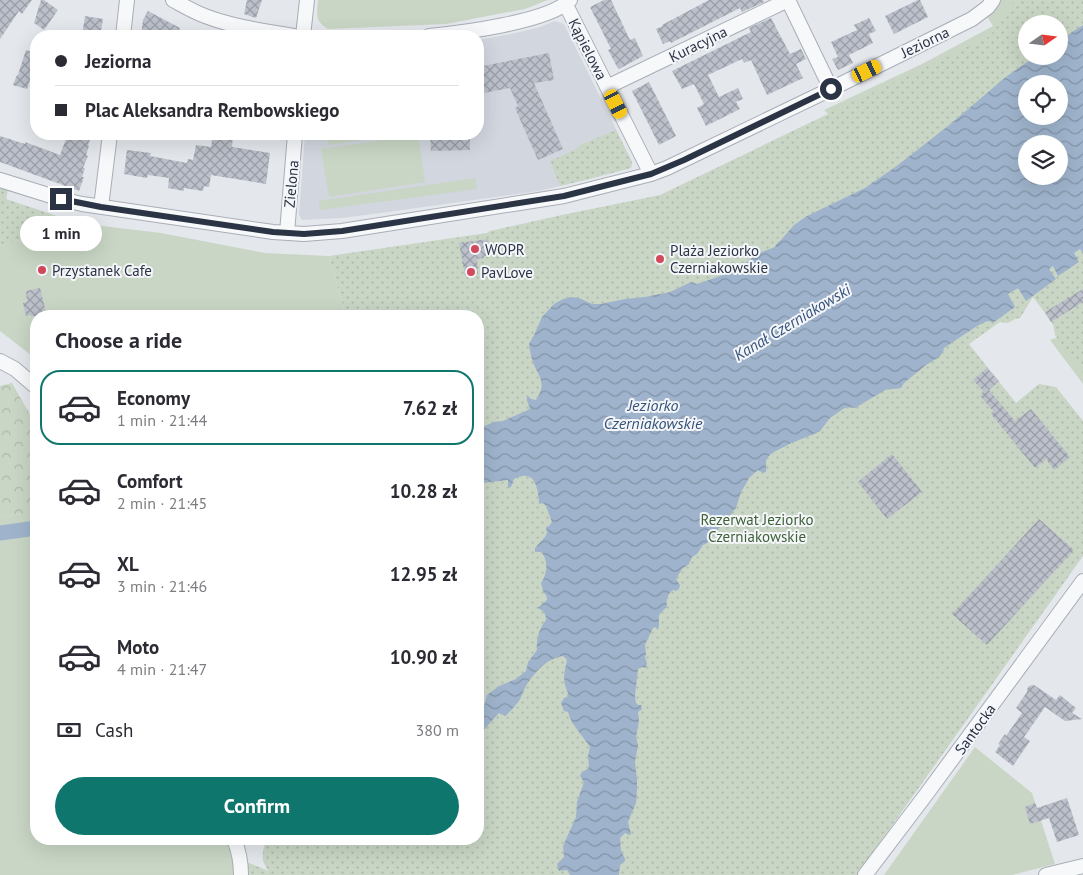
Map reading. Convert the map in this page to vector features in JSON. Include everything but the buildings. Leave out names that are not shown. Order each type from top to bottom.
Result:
[{"type":"street","points":[[124,30],[127,0]]},
{"type":"street","points":[[173,0],[204,16],[256,30]]},
{"type":"street","points":[[304,30],[307,0]]},
{"type":"street","points":[[788,0],[831,89]]},
{"type":"street","name":"Kuracyjna","points":[[607,87],[788,0]]},
{"type":"street","name":"Jeziorna","points":[[0,180],[61,199],[101,207],[304,234],[342,231],[564,196],[651,174],[667,168],[972,19],[988,7],[993,0]]},
{"type":"street","points":[[476,30],[539,16],[568,2]]},
{"type":"street","name":"Kąpielowa","points":[[568,2],[607,87],[651,174]]},
{"type":"street","points":[[101,207],[109,140]]},
{"type":"street","name":"Zielona","points":[[287,233],[295,140]]},
{"type":"street","points":[[0,361],[15,369],[30,382]]},
{"type":"street","name":"Santocka","points":[[865,875],[1083,581]]},
{"type":"street","points":[[237,845],[241,860],[241,875]]},
{"type":"street","points":[[1046,875],[1083,866]]},
{"type":"shaded area","points":[[555,21],[564,24],[632,162],[631,168],[539,191],[341,218],[302,220],[299,215],[305,140],[484,140],[484,39],[540,27]]},
{"type":"green space","points":[[318,0],[548,0],[525,9],[446,24],[328,29],[318,20]]},
{"type":"green space","points":[[999,0],[1048,0],[1034,15],[1018,15],[1018,29],[847,131],[824,110],[924,63],[993,26],[987,16]]},
{"type":"green space","name":"Rezerwat Jeziorko Czerniakowskie","points":[[1015,0],[1083,0],[1083,373],[1055,335],[1053,324],[1033,297],[1020,318],[1008,323],[1000,322],[969,344],[1016,403],[1039,384],[1056,387],[1083,421],[1083,556],[857,875],[245,875],[244,861],[269,871],[263,859],[265,845],[484,845],[484,310],[344,310],[329,256],[487,233],[660,195],[990,36]]},
{"type":"green space","points":[[616,130],[632,162],[631,168],[560,186],[550,161],[579,148],[578,146]]},
{"type":"green space","points":[[328,140],[362,140],[328,145]]},
{"type":"green space","points":[[383,140],[419,140],[425,182],[329,197],[321,149]]},
{"type":"green space","points":[[475,178],[477,189],[320,210],[319,201]]},
{"type":"green space","points":[[0,188],[8,190],[6,199],[78,223],[0,246]]},
{"type":"green space","points":[[78,223],[161,233],[265,253],[329,256],[344,310],[30,310],[30,354],[0,331],[0,246]]},
{"type":"green space","points":[[1068,334],[1083,355],[1083,384],[1050,340]]},
{"type":"green space","points":[[12,383],[30,414],[30,513],[0,517],[0,386]]},
{"type":"green space","points":[[30,513],[30,845],[229,845],[233,854],[235,875],[0,875],[0,517]]},
{"type":"green space","points":[[975,747],[1032,793],[1055,864],[1012,875],[884,875]]},
{"type":"water","name":"Jeziorko Czerniakowskie","points":[[1083,25],[1083,253],[1080,249],[1074,253],[1079,262],[1058,276],[1053,266],[1049,269],[1056,279],[1026,301],[1018,288],[1008,294],[1015,307],[994,322],[987,321],[977,326],[944,348],[939,357],[926,365],[904,383],[901,388],[885,390],[855,408],[847,407],[843,409],[830,418],[820,431],[774,452],[766,460],[766,472],[763,473],[758,470],[749,478],[741,492],[736,508],[707,543],[692,557],[689,564],[682,569],[676,579],[680,585],[679,589],[673,590],[669,594],[667,607],[659,616],[658,630],[655,627],[653,628],[645,645],[647,663],[646,668],[638,669],[635,696],[636,703],[641,705],[642,709],[638,712],[639,721],[636,737],[638,745],[635,762],[637,779],[636,803],[628,822],[631,834],[625,833],[620,838],[621,850],[625,861],[620,865],[619,875],[570,875],[567,870],[559,871],[557,864],[564,857],[563,846],[576,817],[577,802],[584,782],[580,776],[582,772],[589,768],[588,756],[590,747],[575,726],[568,712],[564,711],[561,703],[568,693],[564,677],[567,660],[563,656],[546,663],[529,681],[519,701],[512,709],[505,716],[499,713],[484,729],[484,706],[487,695],[499,686],[516,679],[526,671],[528,662],[537,650],[538,634],[546,620],[542,610],[538,608],[547,600],[541,583],[546,572],[546,563],[544,555],[541,552],[535,552],[535,548],[545,537],[547,533],[546,527],[552,522],[546,506],[543,503],[539,504],[535,483],[530,477],[521,476],[514,479],[511,487],[508,488],[508,480],[484,483],[484,426],[503,421],[528,410],[530,408],[527,395],[531,399],[536,400],[541,390],[540,378],[532,360],[529,344],[542,317],[554,304],[563,299],[579,298],[592,304],[601,304],[645,297],[670,292],[691,282],[697,284],[740,267],[757,254],[775,247],[794,225],[807,216],[865,188],[898,165],[1023,65],[1068,65],[1068,35]]},
{"type":"waterway","name":"Kanał Czerniakowski","points":[[0,533],[30,529]]},
{"type":"place","name":"WOPR","points":[[475,249]]},
{"type":"place","name":"Plaża Jeziorko Czerniakowskie","points":[[660,259]]},
{"type":"place","name":"Przystanek Cafe","points":[[42,270]]},
{"type":"place","name":"PavLove","points":[[471,272]]},
{"type":"route","points":[[61,199],[101,207],[273,232],[304,234],[342,231],[564,196],[651,174],[831,89]]}]
